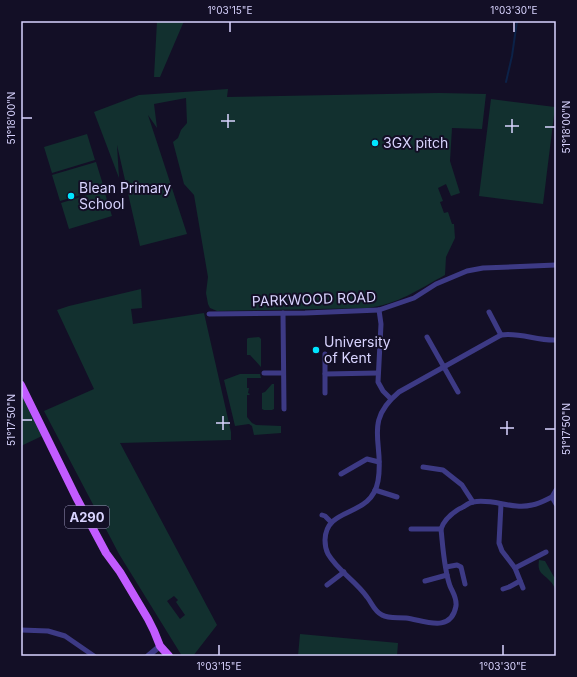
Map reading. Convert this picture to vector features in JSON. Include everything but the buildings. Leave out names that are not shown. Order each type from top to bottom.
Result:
[{"type":"main road","name":"A290","points":[[21,385],[76,497],[106,553],[120,572],[148,619],[160,646],[169,656]]},
{"type":"street","name":"PARKWOOD ROAD","points":[[209,314],[379,310],[414,298],[436,284],[467,271],[483,268],[556,265]]},
{"type":"street","points":[[379,310],[381,324],[378,373],[379,385],[391,399]]},
{"type":"street","points":[[489,312],[501,335]]},
{"type":"street","points":[[283,313],[284,410]]},
{"type":"street","points":[[556,340],[545,340],[519,334],[501,335],[399,392],[391,399],[380,414],[378,420],[377,434],[379,462],[376,490],[369,500],[361,506],[331,522],[326,532],[325,546],[333,560],[366,596],[375,610],[381,615],[440,624],[446,622],[452,616],[456,606],[456,598],[450,585],[446,567],[441,529],[452,513],[473,502],[489,501],[517,506],[532,505],[552,497],[556,490]]},
{"type":"street","points":[[427,336],[458,392]]},
{"type":"street","points":[[325,354],[325,393]]},
{"type":"street","points":[[264,373],[283,374]]},
{"type":"street","points":[[325,374],[378,373]]},
{"type":"street","points":[[341,474],[367,459],[379,462]]},
{"type":"street","points":[[423,467],[440,466],[462,485],[473,502]]},
{"type":"street","points":[[376,490],[397,497]]},
{"type":"street","points":[[552,497],[556,504]]},
{"type":"street","points":[[501,504],[499,543],[502,551],[515,568],[523,588]]},
{"type":"street","points":[[322,515],[331,522]]},
{"type":"street","points":[[411,529],[441,529]]},
{"type":"street","points":[[515,568],[546,552]]},
{"type":"street","points":[[446,567],[457,565],[461,567],[465,584]]},
{"type":"street","points":[[327,585],[344,572]]},
{"type":"street","points":[[425,581],[448,575]]},
{"type":"street","points":[[503,588],[509,587],[520,581]]},
{"type":"street","points":[[21,630],[48,631],[65,636],[94,656]]},
{"type":"street","points":[[148,656],[160,646]]},
{"type":"green space","points":[[157,21],[184,21],[160,77],[154,77]]},
{"type":"green space","points":[[228,89],[227,97],[439,93],[486,94],[482,129],[452,128],[450,161],[460,193],[451,196],[446,184],[438,188],[443,201],[440,202],[444,213],[448,212],[452,224],[454,224],[455,238],[446,257],[445,275],[398,300],[388,304],[367,308],[217,311],[210,308],[206,293],[208,277],[194,195],[184,184],[173,142],[178,138],[181,130],[187,123],[186,98],[154,104],[157,128],[148,115],[187,234],[140,246],[117,145],[119,178],[94,112],[139,95]]},
{"type":"green space","points":[[491,99],[555,107],[543,204],[479,196]]},
{"type":"green space","points":[[87,134],[95,160],[52,173],[44,147]]},
{"type":"green space","points":[[96,162],[104,188],[60,201],[52,175]]},
{"type":"green space","points":[[104,190],[112,216],[69,229],[61,203]]},
{"type":"green space","points":[[141,289],[142,308],[131,309],[133,324],[204,313],[231,432],[231,440],[120,443],[217,625],[193,656],[182,656],[119,554],[44,411],[94,389],[57,310]],"holes":[[[174,596],[178,600],[176,602],[185,615],[180,619],[167,601]]]},
{"type":"green space","points":[[259,337],[261,339],[261,367],[250,355],[247,355],[247,339]]},
{"type":"green space","points":[[240,374],[260,374],[261,378],[247,378],[247,388],[249,388],[248,393],[250,394],[247,395],[247,417],[256,425],[281,426],[281,433],[254,435],[252,426],[249,424],[235,426],[224,380]]},
{"type":"green space","points":[[272,384],[274,384],[274,409],[264,410],[262,409],[262,393],[265,392]]},
{"type":"green space","points":[[21,389],[42,436],[21,446]]},
{"type":"green space","points":[[539,560],[545,561],[554,577],[556,577],[556,590],[552,583],[541,573],[539,568]]},
{"type":"green space","points":[[300,634],[398,643],[397,656],[298,656]]},
{"type":"waterway","points":[[506,82],[512,56],[517,21]]},
{"type":"place","name":"3GX pitch","points":[[375,143]]},
{"type":"place","name":"Blean Primary School","points":[[71,196]]},
{"type":"place","name":"University of Kent","points":[[316,350]]}]
